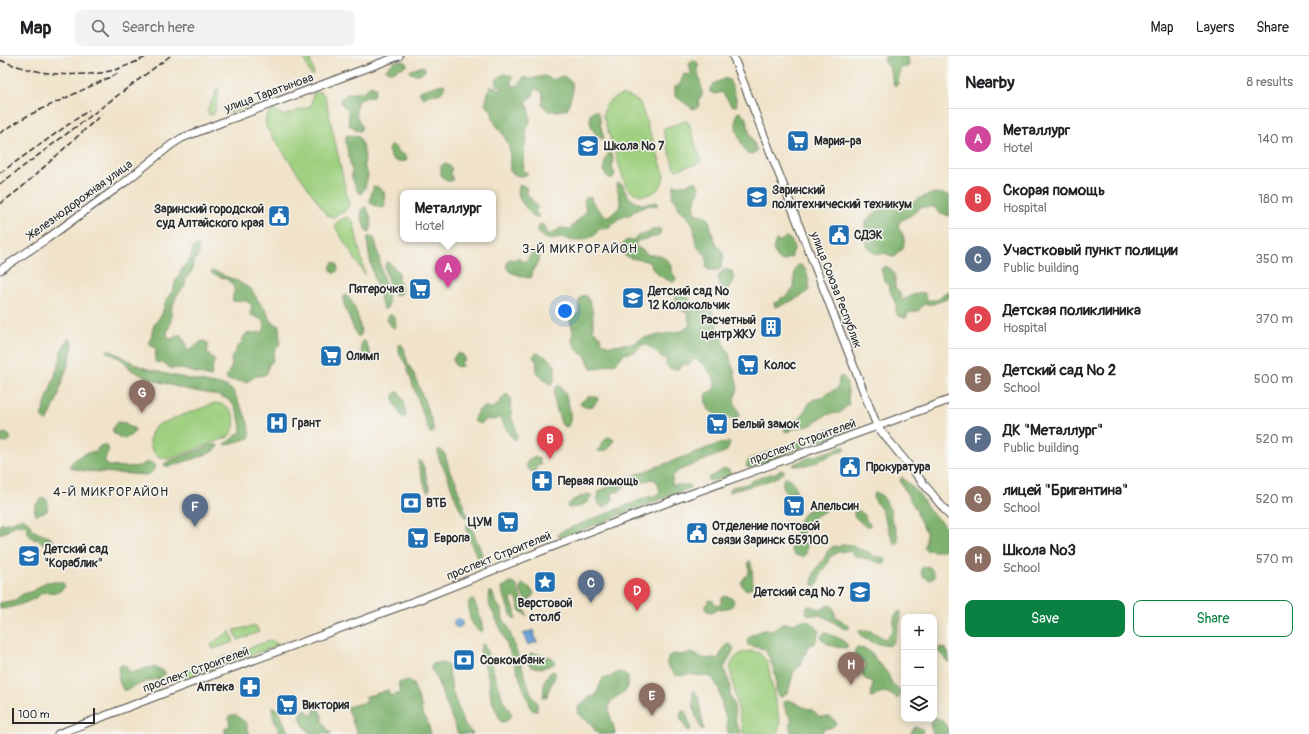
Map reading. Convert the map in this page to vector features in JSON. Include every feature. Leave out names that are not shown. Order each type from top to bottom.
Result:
[{"type":"street","name":"улица Таратынова","points":[[171,145],[207,128],[399,56]]},
{"type":"street","name":"улица Союза Республик","points":[[733,56],[877,426],[949,514]]},
{"type":"street","name":"Железнодорожная улица","points":[[0,270],[79,216],[171,145]]},
{"type":"street","name":"проспект Строителей","points":[[58,734],[180,687],[423,598],[674,500],[949,400]]},
{"type":"green space","points":[[303,56],[309,56],[314,73],[313,75],[310,74]]},
{"type":"green space","points":[[885,56],[908,56],[909,65],[908,67],[900,68],[898,84],[896,86],[894,85],[889,67],[884,61]]},
{"type":"green space","points":[[693,60],[698,64],[702,93],[702,96],[698,100],[699,106],[695,109],[675,96],[675,87],[680,84],[684,74],[689,75],[691,73],[689,64]]},
{"type":"green space","points":[[395,61],[403,61],[408,65],[392,72],[385,70]]},
{"type":"green space","points":[[423,66],[425,71],[421,73],[415,74],[409,72],[411,70]]},
{"type":"green space","points":[[504,74],[512,76],[512,85],[514,86],[519,85],[525,77],[530,79],[545,76],[554,80],[564,76],[572,83],[573,91],[567,109],[548,111],[542,105],[543,93],[535,88],[533,96],[528,99],[526,103],[529,107],[530,122],[526,129],[527,140],[524,148],[523,162],[524,170],[528,174],[523,176],[519,176],[510,171],[509,146],[493,119],[492,111],[485,104],[491,86],[496,87],[498,91],[503,89],[496,84],[497,79]]},
{"type":"green space","points":[[724,78],[729,80],[733,89],[737,105],[735,106],[731,105],[722,92],[716,94],[710,92],[713,84],[723,80]]},
{"type":"green space","points":[[442,84],[445,85],[443,91],[439,94],[429,95],[423,98],[420,94],[420,91]]},
{"type":"green space","points":[[371,85],[376,88],[373,96],[360,99],[356,105],[358,120],[362,126],[360,131],[355,130],[356,129],[349,125],[348,111],[340,100],[348,93],[363,92]]},
{"type":"green space","points":[[217,89],[219,90],[214,114],[209,115],[207,111]]},
{"type":"green space","points":[[320,92],[324,95],[326,100],[349,205],[345,211],[333,217],[327,215],[267,129],[265,123],[267,115],[274,109],[283,116],[311,106],[313,93]]},
{"type":"green space","points":[[623,95],[631,97],[640,103],[664,173],[663,181],[660,187],[650,194],[637,194],[626,186],[603,116],[605,108],[609,102],[615,97]]},
{"type":"green space","points":[[248,100],[251,102],[250,106],[229,113],[226,111],[227,107]]},
{"type":"green space","points":[[594,110],[597,111],[600,116],[600,124],[604,138],[602,139],[594,132],[591,125],[590,114]]},
{"type":"green space","points":[[740,112],[745,116],[750,135],[757,151],[752,154],[747,154],[738,134],[736,119],[737,113]]},
{"type":"green space","points":[[686,121],[689,123],[701,161],[699,163],[676,170],[674,168],[663,130],[664,128]]},
{"type":"green space","points":[[347,135],[358,136],[362,143],[365,156],[364,166],[368,175],[365,188],[361,194],[357,190],[352,178],[346,143]]},
{"type":"green space","points":[[391,145],[407,158],[406,161],[399,162],[390,156],[388,149]]},
{"type":"green space","points":[[610,153],[613,157],[612,168],[615,174],[612,179],[606,176],[604,168],[608,154]]},
{"type":"green space","points":[[445,163],[451,167],[452,170],[450,172],[453,180],[451,181],[446,181],[441,175],[441,166]]},
{"type":"green space","points":[[691,182],[697,182],[699,189],[695,202],[695,214],[703,215],[709,219],[712,234],[723,253],[724,258],[719,270],[709,270],[706,268],[707,258],[696,244],[692,223],[679,209],[677,203],[672,197],[674,185],[686,185]]},
{"type":"green space","points":[[618,183],[623,185],[624,189],[633,201],[640,204],[657,202],[659,204],[656,206],[650,205],[637,209],[631,214],[618,219],[608,228],[599,229],[594,236],[580,241],[573,241],[561,237],[551,240],[543,236],[538,231],[539,225],[541,224],[544,226],[546,233],[548,234],[553,233],[560,228],[570,229],[585,213],[585,198],[591,197],[591,200],[601,212],[609,217],[621,206],[617,186]]},
{"type":"green space","points":[[522,185],[527,188],[527,194],[537,206],[537,209],[535,210],[539,217],[534,217],[520,199],[518,191],[519,186]]},
{"type":"green space","points":[[376,186],[384,192],[385,207],[381,208],[370,202],[373,187]]},
{"type":"green space","points":[[935,193],[949,195],[949,216],[939,213],[935,207],[921,207],[899,222],[898,228],[903,235],[904,243],[903,249],[898,252],[895,257],[885,253],[877,255],[871,251],[866,243],[867,237],[865,226],[868,218],[876,212],[894,205],[902,206]]},
{"type":"green space","points":[[366,207],[371,219],[370,232],[367,232],[362,219],[362,210]]},
{"type":"green space","points":[[348,217],[352,220],[354,225],[365,275],[335,227],[338,222]]},
{"type":"green space","points":[[658,228],[661,231],[658,236],[637,241],[635,246],[649,255],[660,255],[668,261],[671,266],[671,271],[676,278],[674,282],[660,276],[651,264],[625,256],[620,250],[621,245],[625,241],[633,240],[638,236]]},
{"type":"green space","points":[[368,237],[373,237],[376,243],[388,297],[388,307],[386,309],[383,309],[370,261]]},
{"type":"green space","points":[[786,237],[792,242],[794,251],[792,253],[792,257],[785,261],[779,260],[774,251],[774,244],[776,240],[781,241]]},
{"type":"green space","points":[[194,247],[199,247],[199,254],[193,263],[192,271],[186,278],[185,286],[177,295],[171,310],[171,320],[167,334],[168,337],[172,339],[177,335],[181,335],[188,350],[192,349],[203,341],[208,343],[207,353],[214,359],[215,362],[213,364],[211,377],[182,369],[170,368],[164,363],[155,362],[156,348],[149,344],[154,325],[162,314],[166,300],[173,290],[182,269],[191,257]]},
{"type":"green space","points":[[533,252],[538,252],[539,257],[535,268],[533,269],[532,277],[528,278],[510,272],[506,267],[509,259],[514,260],[518,257],[522,261],[526,261]]},
{"type":"green space","points":[[387,261],[399,273],[398,278],[402,291],[400,294],[394,296],[385,269],[385,264]]},
{"type":"green space","points":[[333,262],[337,264],[338,270],[334,274],[330,268]]},
{"type":"green space","points":[[799,264],[807,272],[809,290],[783,305],[775,307],[774,303],[779,301],[781,298],[786,297],[794,288],[795,269]]},
{"type":"green space","points":[[885,266],[893,272],[895,277],[895,287],[900,293],[902,300],[915,294],[925,293],[926,300],[937,300],[949,291],[949,298],[933,304],[924,304],[918,311],[908,313],[906,318],[898,316],[896,305],[888,285],[884,280],[881,269]]},
{"type":"green space","points":[[723,270],[732,271],[734,281],[728,289],[719,290],[718,277]]},
{"type":"green space","points":[[212,271],[221,273],[224,276],[233,279],[251,289],[261,305],[267,311],[269,319],[279,326],[280,344],[274,351],[273,361],[269,364],[267,373],[256,376],[247,382],[227,380],[226,377],[232,366],[231,358],[238,346],[242,343],[246,334],[263,332],[265,324],[262,320],[250,314],[252,306],[249,303],[245,301],[233,301],[232,298],[234,291],[231,282],[211,273]]},
{"type":"green space","points":[[679,294],[688,296],[694,307],[698,310],[701,311],[704,306],[707,305],[711,307],[717,321],[717,328],[723,336],[724,344],[730,356],[738,388],[734,399],[739,412],[736,420],[717,415],[709,410],[705,398],[707,394],[715,388],[713,375],[704,364],[695,359],[689,365],[683,364],[679,369],[670,369],[666,363],[666,357],[662,358],[653,349],[644,344],[636,351],[624,354],[616,363],[597,369],[591,368],[585,355],[581,354],[572,340],[573,331],[570,320],[579,313],[579,300],[582,296],[585,295],[590,303],[593,316],[593,330],[600,336],[602,342],[609,346],[633,344],[642,338],[682,331],[690,325],[688,314],[680,309],[675,301],[676,295]]},
{"type":"green space","points":[[346,295],[357,314],[361,335],[359,337],[357,336],[344,305],[344,296]]},
{"type":"green space","points":[[389,315],[392,315],[395,320],[396,327],[393,328],[387,320]]},
{"type":"green space","points":[[68,339],[71,340],[73,344],[70,359],[60,387],[59,395],[48,420],[46,421],[41,417],[60,360],[61,351]]},
{"type":"green space","points":[[362,341],[365,341],[371,355],[372,362],[365,361],[361,349]]},
{"type":"green space","points":[[401,344],[404,348],[408,364],[415,376],[432,422],[434,432],[431,434],[406,365],[399,353],[399,345]]},
{"type":"green space","points":[[109,350],[145,368],[175,376],[226,386],[233,391],[244,413],[248,423],[249,438],[227,445],[225,444],[241,432],[236,409],[227,399],[216,395],[170,385],[140,375],[132,370],[124,361],[106,351]]},
{"type":"green space","points":[[536,353],[551,360],[555,365],[555,378],[551,386],[538,373],[536,366],[537,361],[533,358]]},
{"type":"green space","points":[[456,354],[462,354],[464,356],[465,359],[461,362],[462,366],[457,367],[454,364],[453,359]]},
{"type":"green space","points":[[842,376],[845,378],[847,385],[849,404],[840,413],[828,414],[812,425],[786,432],[784,429],[786,425],[801,417],[812,400],[823,397],[838,388],[839,378]]},
{"type":"green space","points":[[558,385],[564,392],[569,405],[570,418],[567,427],[563,426],[561,423],[555,403],[554,393],[555,388]]},
{"type":"green space","points":[[399,392],[404,401],[405,418],[402,417],[394,402],[394,394]]},
{"type":"green space","points":[[505,395],[508,395],[511,399],[511,418],[516,426],[515,431],[517,438],[515,440],[510,436],[501,420],[498,418],[493,420],[487,419],[480,424],[474,421],[476,415],[481,409],[496,406]]},
{"type":"green space","points":[[589,396],[597,397],[598,400],[593,406],[585,407],[581,405],[580,403]]},
{"type":"green space","points":[[215,403],[222,404],[227,407],[234,416],[234,426],[228,437],[170,459],[158,456],[154,452],[151,447],[150,436],[157,425]]},
{"type":"green space","points":[[117,422],[126,423],[129,427],[134,428],[135,431],[128,437],[119,438],[119,436],[114,434],[113,430]]},
{"type":"green space","points":[[857,424],[858,427],[854,430],[829,439],[814,441],[812,439],[818,434],[827,430]]},
{"type":"green space","points":[[5,433],[9,435],[11,439],[0,443],[0,435]]},
{"type":"green space","points":[[609,437],[614,440],[612,445],[604,451],[598,451],[606,438]]},
{"type":"green space","points":[[800,441],[805,441],[807,443],[803,447],[753,467],[748,468],[746,466],[748,461],[752,458]]},
{"type":"green space","points":[[729,442],[730,444],[727,451],[678,471],[672,477],[672,485],[690,485],[690,488],[564,537],[559,537],[557,535],[560,532],[648,497],[655,496],[659,493],[660,491],[657,482],[652,479],[631,484],[629,481],[637,474],[721,443]]},
{"type":"green space","points":[[102,445],[106,445],[108,447],[105,462],[109,466],[139,466],[149,462],[155,467],[152,472],[145,475],[85,471],[71,468],[70,466],[78,457],[96,451]]},
{"type":"green space","points":[[212,445],[217,445],[218,447],[210,453],[169,467],[164,465],[165,463]]},
{"type":"green space","points":[[840,447],[845,447],[846,449],[809,465],[793,466],[800,461]]},
{"type":"green space","points":[[440,449],[445,454],[450,472],[456,481],[457,488],[468,518],[465,518],[460,509],[448,476],[440,461],[438,450]]},
{"type":"green space","points":[[534,457],[539,459],[541,464],[536,467],[535,472],[529,470],[526,465],[529,459]]},
{"type":"green space","points":[[419,460],[425,470],[430,489],[428,492],[425,487],[418,463]]},
{"type":"green space","points":[[724,469],[729,470],[731,474],[729,477],[709,481],[708,478]]},
{"type":"green space","points":[[781,470],[784,471],[784,473],[771,480],[728,492],[732,487],[746,484]]},
{"type":"green space","points":[[785,477],[791,479],[797,490],[795,498],[790,498],[785,490],[783,483]]},
{"type":"green space","points":[[902,477],[919,494],[930,511],[949,530],[949,546],[944,550],[926,550],[924,548],[926,532],[902,485],[900,480]]},
{"type":"green space","points":[[621,481],[625,483],[625,486],[620,491],[612,493],[613,500],[605,507],[602,507],[597,501],[599,491]]},
{"type":"green space","points":[[876,493],[884,498],[891,511],[891,517],[898,535],[897,545],[894,543],[881,509],[873,498],[874,494]]},
{"type":"green space","points":[[587,494],[592,495],[585,504],[579,507],[568,508],[567,506],[573,500]]},
{"type":"green space","points":[[44,498],[48,501],[47,511],[35,515],[36,505]]},
{"type":"green space","points":[[819,505],[824,507],[825,511],[812,518],[804,526],[802,537],[807,544],[806,555],[803,557],[796,555],[791,549],[800,519],[806,511],[814,509]]},
{"type":"green space","points":[[858,510],[865,515],[870,526],[865,526],[854,516],[854,512]]},
{"type":"green space","points":[[23,518],[31,524],[32,529],[51,538],[53,543],[48,545],[39,540],[33,539],[29,535],[26,525],[16,525],[0,534],[0,524],[9,523]]},
{"type":"green space","points":[[467,523],[473,531],[482,554],[480,558],[477,557],[467,532]]},
{"type":"green space","points":[[843,544],[851,545],[869,552],[873,556],[884,558],[886,563],[884,564],[856,556],[849,551],[838,552],[829,558],[828,563],[821,573],[818,584],[815,586],[813,585],[814,573],[824,560],[828,551],[834,546],[839,547]]},
{"type":"green space","points":[[750,560],[752,567],[752,588],[746,590],[741,583],[749,573],[748,562]]},
{"type":"green space","points":[[926,566],[931,568],[935,577],[930,580],[923,576],[921,571],[922,568]]},
{"type":"green space","points":[[46,582],[62,582],[65,586],[57,592],[42,593],[26,603],[0,609],[0,603],[15,600],[23,594],[33,591]]},
{"type":"green space","points":[[511,583],[517,586],[527,616],[519,610],[518,601],[514,597],[511,600],[515,611],[515,620],[503,595],[502,587]]},
{"type":"green space","points":[[522,584],[531,589],[534,594],[529,601],[526,601],[521,593]]},
{"type":"green space","points":[[489,592],[492,592],[495,601],[502,611],[503,619],[508,627],[532,696],[537,703],[537,710],[535,711],[532,710],[501,629],[490,607],[488,597]]},
{"type":"green space","points":[[725,596],[734,600],[732,606],[711,612],[706,610],[706,605],[709,600],[713,601],[716,605],[719,605],[721,604],[722,598]]},
{"type":"green space","points":[[472,599],[481,619],[483,630],[481,632],[474,626],[470,618],[469,601]]},
{"type":"green space","points":[[831,605],[834,609],[835,616],[850,628],[843,628],[820,615],[810,615],[806,613],[807,607],[809,606],[822,609]]},
{"type":"green space","points":[[900,611],[902,613],[900,616],[901,618],[894,641],[889,646],[868,641],[859,633],[860,630],[871,631],[885,639],[893,629],[894,617]]},
{"type":"green space","points":[[805,620],[814,624],[819,632],[815,643],[810,645],[798,668],[794,671],[788,692],[782,697],[779,697],[776,690],[776,681],[772,664],[766,651],[764,649],[748,645],[747,639],[751,635],[764,630],[774,630],[783,623],[794,624]]},
{"type":"green space","points":[[256,626],[259,632],[238,640],[234,630]]},
{"type":"green space","points":[[230,631],[234,642],[213,649],[211,644]]},
{"type":"green space","points":[[825,633],[841,639],[848,646],[846,648],[832,646],[826,643],[821,638]]},
{"type":"green space","points":[[271,640],[279,645],[185,679],[179,674]]},
{"type":"green space","points":[[482,644],[486,649],[503,700],[512,715],[507,721],[501,722],[491,698],[489,680],[480,650]]},
{"type":"green space","points":[[728,644],[734,649],[724,670],[730,684],[730,696],[734,704],[736,724],[741,734],[729,734],[719,689],[712,677],[686,674],[681,676],[675,675],[667,665],[669,656],[674,654],[680,655],[691,653],[706,659],[717,659],[725,646]]},
{"type":"green space","points":[[940,647],[948,652],[949,663],[938,651]]},
{"type":"green space","points":[[857,648],[866,649],[874,656],[876,661],[887,672],[892,683],[899,690],[901,694],[898,699],[888,693],[883,692],[871,697],[873,682],[865,679],[862,674],[866,664],[856,658],[854,653]]},
{"type":"green space","points":[[752,651],[759,653],[767,661],[780,724],[777,734],[744,734],[743,732],[730,669],[737,656],[744,652]]},
{"type":"green space","points":[[531,653],[551,657],[555,661],[554,664],[543,668],[531,667],[528,656]]},
{"type":"green space","points":[[438,663],[448,666],[452,690],[463,723],[473,734],[458,734],[435,675],[430,668],[432,664]]},
{"type":"green space","points":[[121,665],[126,666],[133,672],[154,667],[166,673],[160,679],[134,686],[128,690],[123,690],[120,684],[119,676],[119,667]]},
{"type":"green space","points":[[553,671],[555,672],[555,678],[547,697],[543,697],[544,682]]},
{"type":"green space","points":[[618,672],[624,673],[628,676],[628,686],[624,692],[612,700],[609,706],[615,734],[598,734],[590,723],[579,715],[578,707],[589,697],[594,697],[604,677],[609,678]]},
{"type":"green space","points":[[409,680],[413,684],[422,708],[423,716],[426,718],[431,734],[357,734],[347,707],[367,702],[365,697],[388,690],[390,696],[401,693],[398,683]]},
{"type":"green space","points":[[694,690],[698,696],[704,729],[701,729],[694,710],[692,699]]},
{"type":"green space","points":[[787,700],[812,710],[820,717],[831,718],[835,720],[836,723],[832,727],[823,729],[822,734],[792,734],[789,725],[792,720],[784,706],[784,701]]},
{"type":"green space","points":[[316,703],[322,716],[322,721],[331,734],[310,734],[302,722],[302,712],[305,709],[311,715],[314,715],[314,705]]},
{"type":"green space","points":[[273,706],[279,711],[289,734],[281,734],[273,717]]},
{"type":"green space","points":[[682,711],[685,711],[686,713],[691,728],[690,731],[687,730],[680,717]]},
{"type":"green space","points":[[230,715],[236,715],[247,724],[247,729],[250,734],[225,734],[225,728],[230,726],[228,717]]},
{"type":"green space","points":[[937,718],[940,719],[948,728],[949,734],[933,734],[930,725],[931,722],[937,722]]},
{"type":"green space","points":[[916,727],[923,730],[922,733],[910,734],[914,728]]},
{"type":"water","points":[[458,618],[463,623],[458,628],[453,623]]},
{"type":"water","points":[[533,630],[537,642],[528,645],[523,634]]},
{"type":"railway","points":[[0,60],[41,72],[62,74],[97,74],[127,66],[148,56]]},
{"type":"railway","points":[[0,184],[170,56]]},
{"type":"railway","points":[[0,133],[27,116],[119,73]]},
{"type":"railway","points":[[0,173],[89,110]]},
{"type":"railway","points":[[0,204],[21,188],[102,114]]},
{"type":"place","name":"Мария-ра","points":[[798,141]]},
{"type":"place","name":"Школа № 7","points":[[588,146]]},
{"type":"place","name":"Заринский политехнический техникум","points":[[757,197]]},
{"type":"place","name":"Заринский городской суд Алтайского края","points":[[279,216]]},
{"type":"place","name":"СДЭК","points":[[839,235]]},
{"type":"place","name":"Металлург","points":[[448,288]]},
{"type":"place","name":"Пятерочка","points":[[420,289]]},
{"type":"place","name":"Детский сад № 12 Колокольчик","points":[[633,298]]},
{"type":"place","name":"Расчетный центр ЖКУ","points":[[771,327]]},
{"type":"place","name":"Олимп","points":[[331,356]]},
{"type":"place","name":"Колос","points":[[748,365]]},
{"type":"place","name":"лицей \"Бригантина\"","points":[[142,413]]},
{"type":"place","name":"Грант","points":[[277,423]]},
{"type":"place","name":"Белый замок","points":[[717,424]]},
{"type":"place","name":"Скорая помощь","points":[[550,459]]},
{"type":"place","name":"Прокуратура","points":[[850,467]]},
{"type":"place","name":"Первая помощь","points":[[542,481]]},
{"type":"place","name":"ВТБ","points":[[411,503]]},
{"type":"place","name":"Апельсин","points":[[794,506]]},
{"type":"place","name":"ЦУМ","points":[[508,522]]},
{"type":"place","name":"ДК \"Металлург\"","points":[[195,527]]},
{"type":"place","name":"Отделение почтовой связи Заринск 659100","points":[[697,533]]},
{"type":"place","name":"Европа","points":[[418,538]]},
{"type":"place","name":"Детский сад \"Кораблик\"","points":[[29,556]]},
{"type":"place","name":"Верстовой столб","points":[[545,582]]},
{"type":"place","name":"Детский сад № 7","points":[[860,592]]},
{"type":"place","name":"Участковый пункт полиции","points":[[591,603]]},
{"type":"place","name":"Детская поликлиника","points":[[637,611]]},
{"type":"place","name":"Совкомбанк","points":[[464,660]]},
{"type":"place","name":"Школа №3","points":[[851,685]]},
{"type":"place","name":"Аптека","points":[[250,687]]},
{"type":"place","name":"Виктория","points":[[287,705]]},
{"type":"place","name":"Детский сад № 2","points":[[652,716]]},
{"type":"district","name":"3-Й МИКРОРАЙОН","points":[[580,249]]},
{"type":"district","name":"4-Й МИКРОРАЙОН","points":[[111,492]]}]
